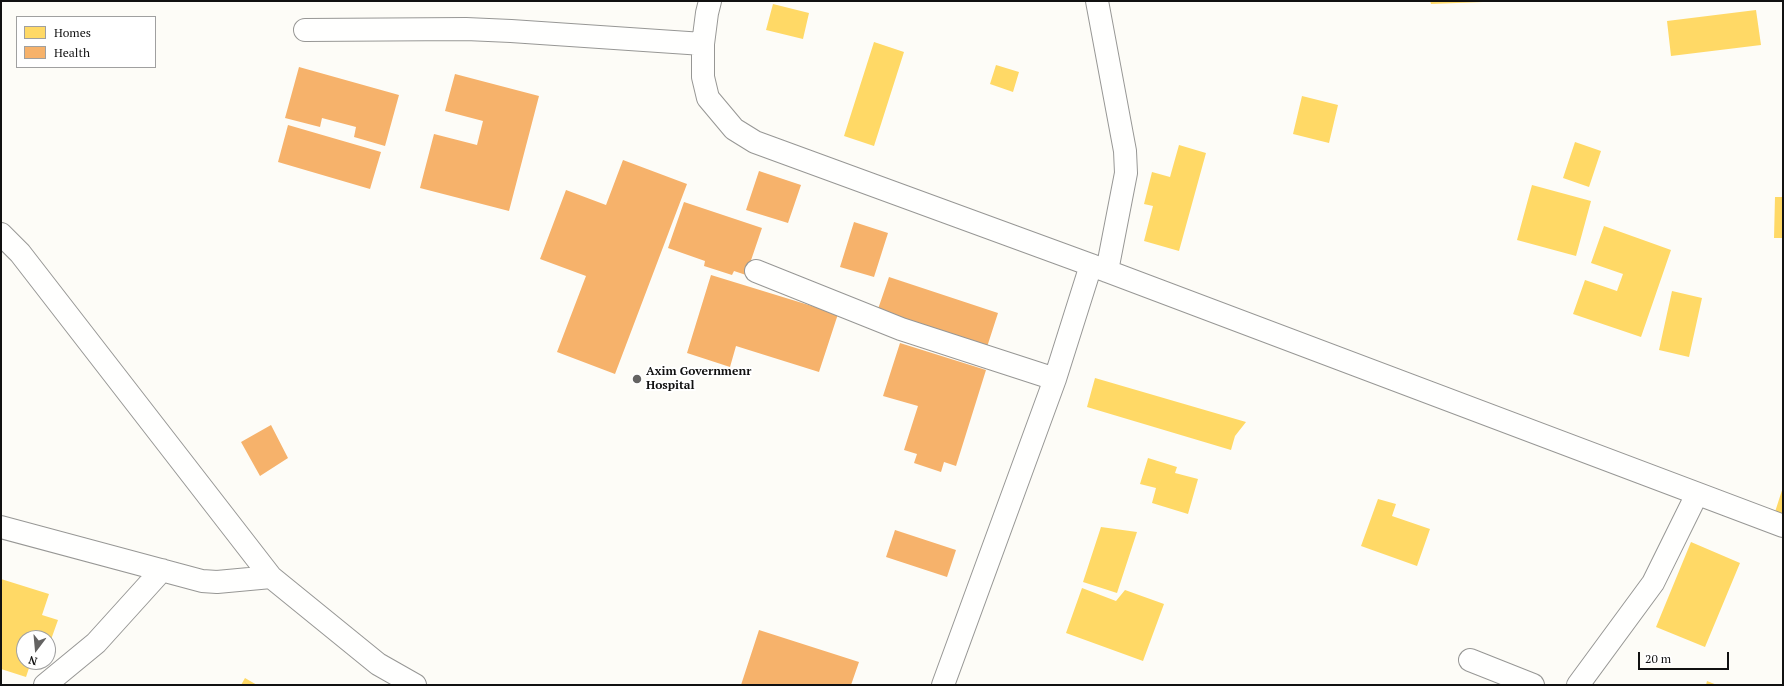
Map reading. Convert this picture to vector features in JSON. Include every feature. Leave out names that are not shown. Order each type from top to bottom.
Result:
[{"type":"street","points":[[710,1],[703,44],[703,77],[708,98],[734,129],[755,142],[1099,268],[1783,526]]},
{"type":"street","points":[[943,685],[1055,379],[1099,268],[1126,173],[1125,151],[1097,1]]},
{"type":"street","points":[[304,30],[466,29],[703,44]]},
{"type":"street","points":[[1,234],[20,253],[271,577],[378,664],[415,685]]},
{"type":"street","points":[[756,271],[901,329],[1055,379]]},
{"type":"street","points":[[1578,685],[1653,583],[1697,494]]},
{"type":"street","points":[[1,527],[202,581],[217,582],[271,577]]},
{"type":"street","points":[[44,685],[96,643],[162,570]]},
{"type":"street","points":[[1470,660],[1533,685]]},
{"type":"building: Homes","points":[[1430,1],[1483,1],[1483,2],[1431,4]]},
{"type":"building: Homes","points":[[773,4],[809,13],[803,39],[766,30]]},
{"type":"building: Homes","points":[[1756,10],[1761,45],[1671,56],[1667,21]]},
{"type":"building: Homes","points":[[874,42],[904,52],[874,146],[844,136]]},
{"type":"building: Homes","points":[[996,65],[1019,72],[1013,92],[990,84]]},
{"type":"building: Homes","points":[[1302,96],[1338,105],[1329,143],[1293,134]]},
{"type":"building: Homes","points":[[1575,142],[1601,151],[1589,187],[1563,178]]},
{"type":"building: Homes","points":[[1179,145],[1206,153],[1179,251],[1144,241],[1153,206],[1144,204],[1152,172],[1170,177]]},
{"type":"building: Homes","points":[[1532,185],[1591,201],[1576,256],[1517,240]]},
{"type":"building: Homes","points":[[1775,197],[1783,197],[1783,238],[1774,238]]},
{"type":"building: Homes","points":[[1604,226],[1671,250],[1641,337],[1573,314],[1585,280],[1617,291],[1623,274],[1591,263]]},
{"type":"building: Homes","points":[[1672,291],[1702,298],[1689,357],[1659,350]]},
{"type":"building: Homes","points":[[1095,378],[1246,422],[1235,436],[1231,450],[1087,407]]},
{"type":"building: Homes","points":[[1148,458],[1177,467],[1175,473],[1198,479],[1188,514],[1152,503],[1156,488],[1140,484]]},
{"type":"building: Homes","points":[[1783,487],[1783,514],[1775,512]]},
{"type":"building: Homes","points":[[1378,499],[1396,504],[1392,516],[1430,529],[1417,566],[1361,546]]},
{"type":"building: Homes","points":[[1101,527],[1137,532],[1117,593],[1083,582]]},
{"type":"building: Homes","points":[[1691,542],[1740,563],[1705,647],[1656,627]]},
{"type":"building: Homes","points":[[1,579],[49,594],[42,615],[58,620],[54,630],[16,630],[16,670],[28,670],[26,677],[1,669]]},
{"type":"building: Homes","points":[[1082,588],[1116,601],[1125,590],[1164,604],[1143,661],[1066,633]]},
{"type":"building: Homes","points":[[245,678],[257,685],[241,685]]},
{"type":"building: Homes","points":[[1707,681],[1717,685],[1706,685]]},
{"type":"building: Health","points":[[299,67],[399,95],[385,146],[354,137],[356,127],[322,118],[320,127],[285,118]]},
{"type":"building: Health","points":[[455,74],[539,96],[509,211],[420,188],[434,134],[477,145],[483,121],[445,111]]},
{"type":"building: Health","points":[[288,125],[381,152],[370,189],[278,162]]},
{"type":"building: Health","points":[[623,160],[687,184],[615,374],[557,352],[586,276],[540,259],[566,190],[606,205]]},
{"type":"building: Health","points":[[759,171],[801,185],[788,223],[746,210]]},
{"type":"building: Health","points":[[684,202],[762,228],[746,275],[734,271],[732,275],[704,266],[705,261],[668,248]]},
{"type":"building: Health","points":[[854,222],[888,233],[874,277],[840,267]]},
{"type":"building: Health","points":[[711,275],[838,314],[819,372],[736,346],[730,367],[687,353]]},
{"type":"building: Health","points":[[889,277],[998,313],[987,347],[877,312]]},
{"type":"building: Health","points":[[900,343],[986,370],[956,466],[944,462],[941,472],[914,463],[917,454],[904,450],[918,406],[883,396]]},
{"type":"building: Health","points":[[271,425],[288,458],[260,476],[241,442]]},
{"type":"building: Health","points":[[895,530],[956,550],[947,577],[886,557]]},
{"type":"building: Health","points":[[759,630],[859,662],[851,685],[741,685]]},
{"type":"place","name":"Axim Governmenr Hospital","points":[[637,379]]}]
